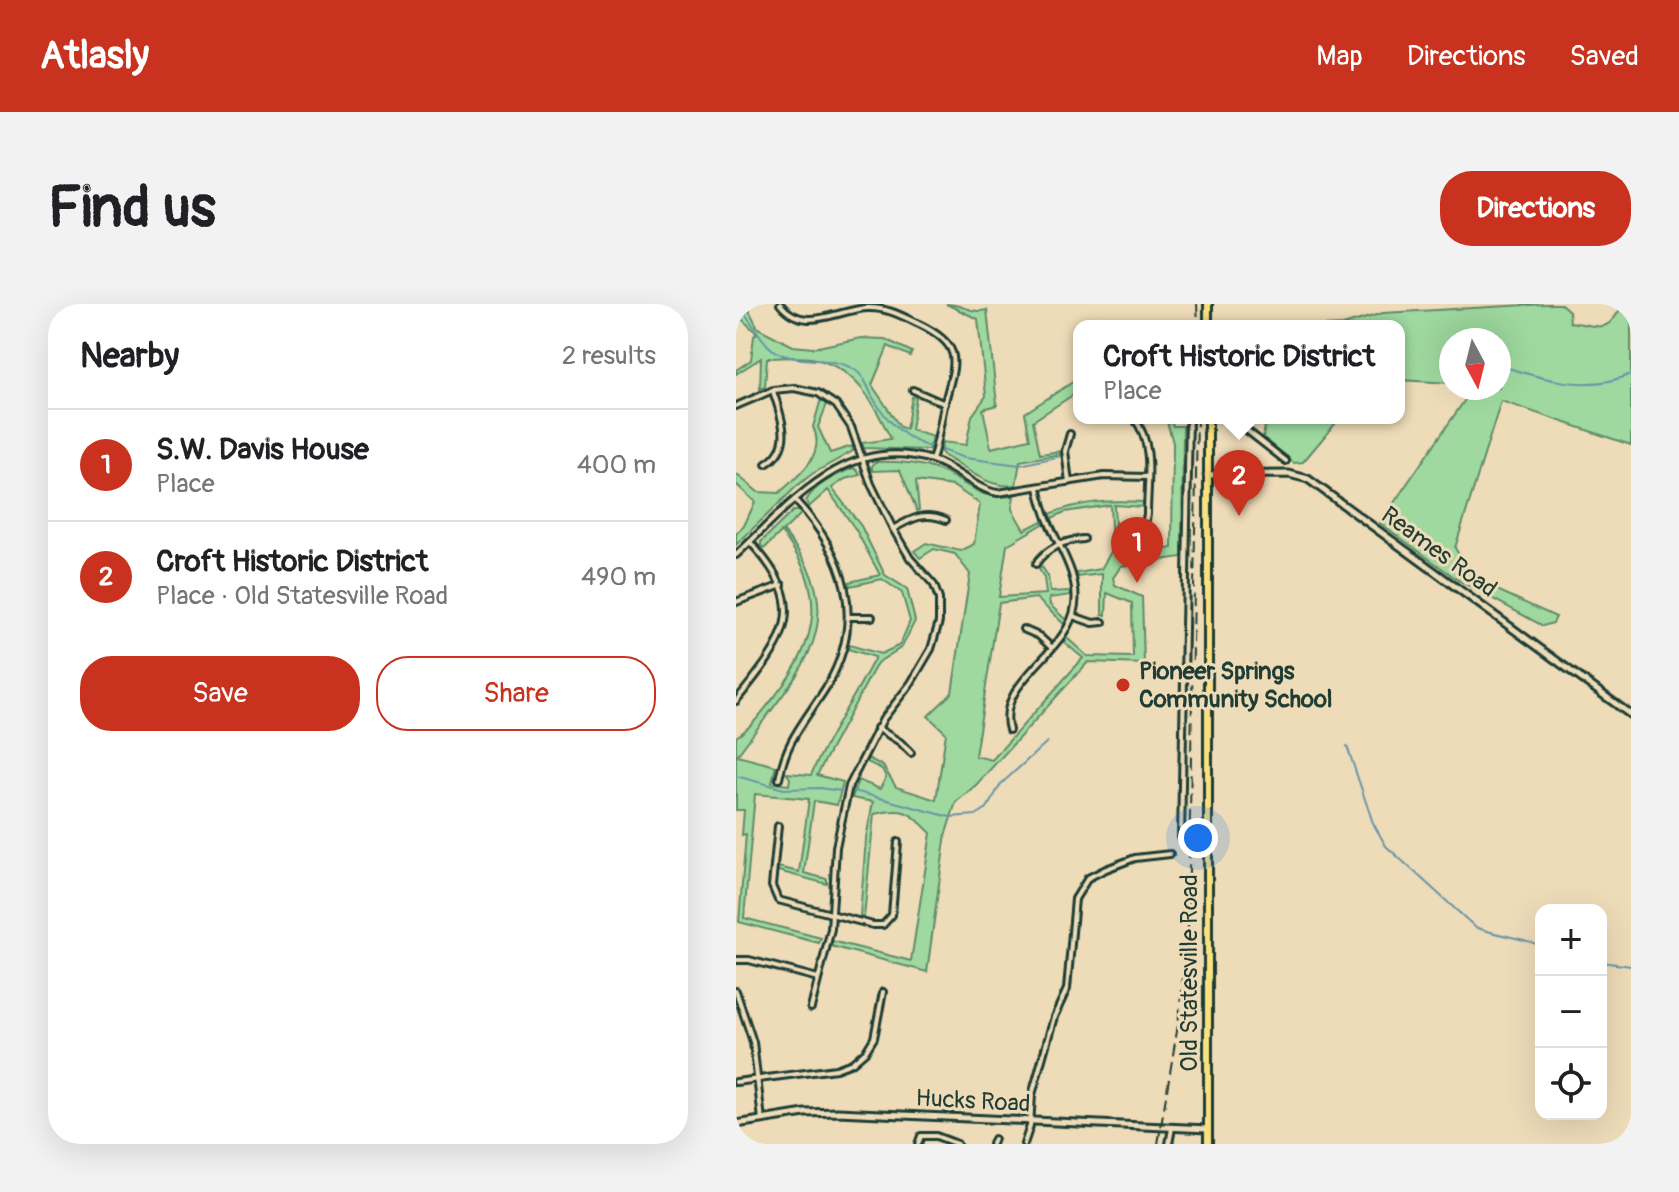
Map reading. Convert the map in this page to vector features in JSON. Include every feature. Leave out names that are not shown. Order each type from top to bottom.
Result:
[{"type":"main road","name":"Old Statesville Road","points":[[1208,424],[1208,1144]]},
{"type":"main road","name":"Reames Road","points":[[1207,475],[1289,474],[1308,479],[1631,715]]},
{"type":"main road","name":"Hucks Road","points":[[736,1124],[838,1112],[1208,1129]]},
{"type":"street","points":[[780,304],[793,315],[812,320],[861,309],[885,310],[933,331],[947,343],[954,360],[953,378],[932,460]]},
{"type":"street","points":[[736,406],[773,390],[802,388],[828,398],[846,417],[893,529],[910,558],[934,585],[940,611],[934,640],[922,667],[877,728],[843,805],[836,847],[833,915],[811,1008]]},
{"type":"street","points":[[766,464],[780,451],[785,436],[773,390]]},
{"type":"street","points":[[913,390],[945,404]]},
{"type":"street","points":[[1138,424],[1147,444],[1145,524]]},
{"type":"street","points":[[1189,424],[1181,837],[1185,845],[1206,849]]},
{"type":"street","points":[[1239,424],[1286,461]]},
{"type":"street","points":[[1069,482],[1065,451],[1070,434]]},
{"type":"street","points":[[736,555],[795,500],[831,472],[862,459],[892,455],[932,460],[992,492],[1006,493],[1104,476],[1148,477]]},
{"type":"street","points":[[1009,730],[1007,716],[1011,697],[1067,630],[1073,616],[1075,585],[1046,516],[1038,488]]},
{"type":"street","points":[[779,779],[785,752],[792,738],[836,668],[844,645],[848,617],[844,582],[833,551],[818,525],[795,500]]},
{"type":"street","points":[[893,529],[921,515],[946,520]]},
{"type":"street","points":[[1036,564],[1043,555],[1059,545],[1084,539]]},
{"type":"street","points":[[736,701],[767,662],[782,634],[786,608],[782,585],[773,568],[750,542]]},
{"type":"street","points":[[736,602],[782,585]]},
{"type":"street","points":[[1073,616],[1093,623],[1103,622]]},
{"type":"street","points":[[848,617],[872,617]]},
{"type":"street","points":[[1023,629],[1039,636],[1052,648]]},
{"type":"street","points":[[877,728],[911,753]]},
{"type":"street","points":[[778,826],[772,886],[774,895],[785,903],[873,925],[883,925],[890,920],[898,842]]},
{"type":"street","points":[[1024,1144],[1032,1095],[1054,1017],[1067,989],[1075,899],[1088,878],[1106,869],[1135,858],[1170,854]]},
{"type":"street","points":[[736,960],[749,960],[818,978]]},
{"type":"street","points":[[736,991],[748,1022],[762,1120]]},
{"type":"street","points":[[736,1082],[836,1069],[852,1063],[866,1051],[874,1038],[883,992]]},
{"type":"street","points":[[1169,1144],[1172,1128]]},
{"type":"street","points":[[918,1144],[921,1136],[936,1136],[957,1144]]},
{"type":"green space","points":[[736,304],[746,304],[758,328],[793,346],[813,348],[861,338],[885,339],[912,352],[910,356],[888,346],[872,385],[900,427],[906,429],[912,397],[916,397],[911,430],[933,437],[928,450],[864,448],[862,443],[891,439],[861,388],[840,369],[827,363],[806,357],[767,358],[765,387],[760,389],[761,358],[736,374],[736,370],[751,360],[757,333],[736,314]]},
{"type":"green space","points":[[946,304],[975,311],[987,310],[997,405],[983,409],[991,448],[1030,439],[1025,413],[1073,382],[1073,395],[1033,421],[1040,454],[1060,451],[1061,454],[1020,461],[1016,485],[987,481],[941,452],[942,442],[966,445],[972,416],[986,396],[978,319]]},
{"type":"green space","points":[[1561,304],[1569,311],[1570,322],[1602,326],[1612,320],[1623,304],[1631,304],[1631,445],[1501,401],[1455,548],[1473,579],[1556,617],[1553,623],[1543,626],[1458,580],[1380,523],[1465,400],[1511,400],[1511,328],[1439,328],[1439,382],[1405,380],[1405,320],[1360,320],[1383,313]]},
{"type":"green space","points":[[821,399],[827,404],[818,427],[830,453],[852,446],[853,451],[797,486],[736,545],[736,534],[744,526],[755,502],[736,484],[736,474],[758,492],[779,493],[786,487],[813,456],[816,437],[813,427]]},
{"type":"green space","points":[[1168,424],[1183,426],[1182,557],[1121,566],[1113,578],[1115,585],[1142,597],[1144,664],[1088,662],[976,785],[956,802],[946,833],[927,972],[831,946],[832,941],[911,961],[931,833],[917,820],[900,811],[874,814],[864,917],[860,916],[866,838],[873,802],[852,798],[858,780],[880,789],[886,777],[882,769],[867,762],[868,758],[883,766],[896,787],[936,800],[946,733],[928,716],[952,693],[970,574],[955,554],[934,549],[920,558],[914,551],[926,543],[961,551],[974,544],[980,504],[953,486],[916,481],[917,511],[900,470],[872,471],[872,466],[875,462],[891,462],[930,467],[982,493],[1014,496],[1012,509],[1024,530],[1042,521],[1043,524],[1007,545],[999,597],[1046,594],[1039,569],[1042,567],[1048,576],[1050,592],[1070,591],[1071,595],[1049,598],[1050,605],[1066,620],[1064,624],[1036,598],[999,603],[975,756],[992,760],[1083,658],[1064,642],[1067,638],[1087,656],[1133,657],[1132,603],[1107,593],[1106,615],[1102,615],[1102,574],[1078,577],[1077,573],[1101,569],[1112,550],[1110,505],[1065,512],[1052,518],[1050,514],[1096,502],[1143,502],[1143,507],[1114,505],[1117,557],[1172,548],[1173,443]]},
{"type":"green space","points":[[1265,424],[1335,424],[1303,462],[1294,463],[1263,438]]},
{"type":"green space","points":[[853,468],[860,475],[845,479],[832,488],[861,526],[885,575],[907,589],[915,621],[902,647],[877,663],[817,775],[843,782],[837,805],[814,801],[804,873],[827,879],[827,884],[778,871],[778,867],[799,872],[809,799],[755,794],[744,918],[821,938],[819,943],[739,922],[746,834],[742,835],[744,810],[736,810],[736,737],[757,718],[790,676],[809,635],[811,595],[796,553],[781,532],[764,549],[761,546],[761,542],[793,511],[801,514],[783,531],[806,565],[817,595],[818,623],[810,650],[796,676],[737,756],[776,766],[772,783],[789,785],[790,778],[786,773],[811,775],[875,657],[848,649],[849,645],[881,654],[900,645],[910,621],[902,593],[882,579],[850,586],[849,582],[880,575],[856,530],[828,490],[809,507],[806,501],[820,485]]},
{"type":"waterway","points":[[737,304],[776,352],[846,365],[855,370],[890,421],[913,440],[932,448]]},
{"type":"waterway","points":[[1511,369],[1548,379],[1582,383],[1599,383],[1631,374]]},
{"type":"waterway","points":[[939,449],[964,458],[1020,465],[1061,456]]},
{"type":"waterway","points":[[854,791],[950,817],[976,815],[987,808],[1001,784],[1047,742]]},
{"type":"waterway","points":[[1347,746],[1373,823],[1386,846],[1475,927],[1535,944]]},
{"type":"waterway","points":[[736,776],[784,789],[841,791]]},
{"type":"waterway","points":[[1607,963],[1631,966]]},
{"type":"railway","points":[[1197,304],[1198,320]]},
{"type":"railway","points":[[1158,1144],[1178,1025],[1188,927],[1197,424]]},
{"type":"place","name":"Croft Historic District","points":[[1239,516]]},
{"type":"place","name":"S.W. Davis House","points":[[1137,583]]},
{"type":"place","name":"Pioneer Springs Community School","points":[[1123,685]]}]
